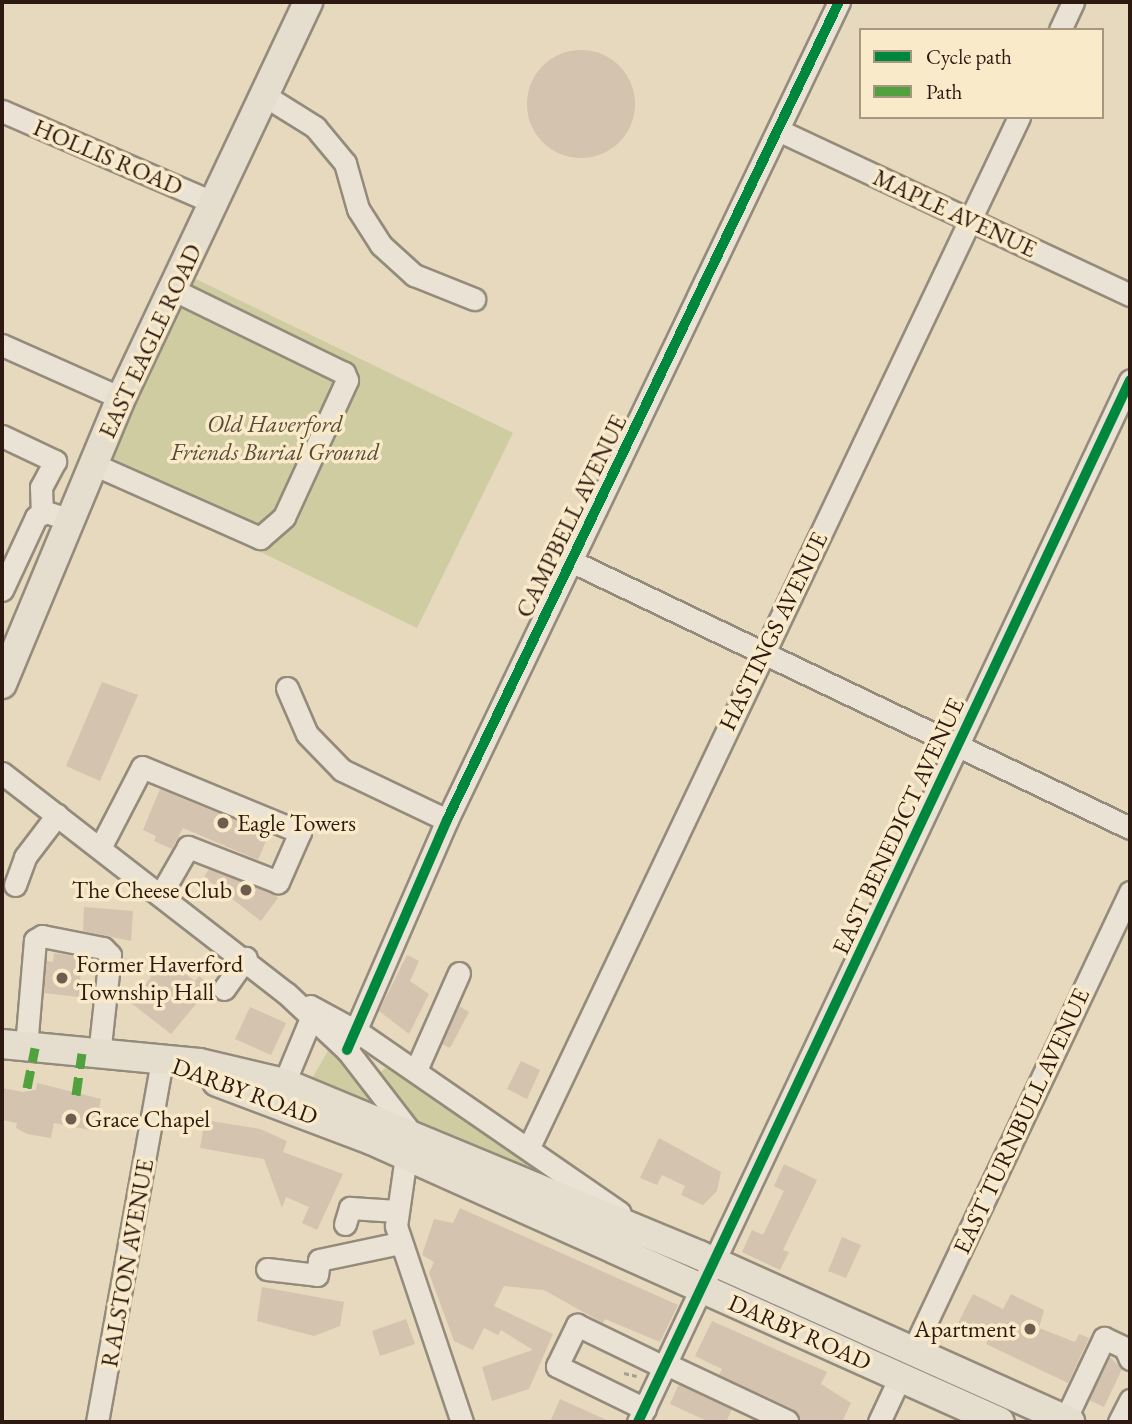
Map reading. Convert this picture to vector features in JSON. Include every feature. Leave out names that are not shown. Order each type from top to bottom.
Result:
[{"type":"main road","name":"EAST EAGLE ROAD","points":[[2,684],[10,638],[70,520],[121,398],[176,291],[267,97],[300,4]]},
{"type":"main road","points":[[14,1046],[162,1062]]},
{"type":"main road","name":"DARBY ROAD","points":[[162,1062],[409,1146],[651,1235],[1067,1421]]},
{"type":"main road","name":"DARBY ROAD","points":[[162,1062],[199,1063],[284,1083],[409,1146],[446,1175],[1000,1422]]},
{"type":"street","name":"CAMPBELL AVENUE","points":[[347,1050],[358,1032],[361,1012],[447,820],[780,131],[839,2]]},
{"type":"street","points":[[1061,28],[1073,2]]},
{"type":"street","points":[[267,97],[315,127],[345,163],[358,209],[381,245],[414,275],[474,299]]},
{"type":"street","name":"HOLLIS ROAD","points":[[2,111],[215,203]]},
{"type":"street","name":"HASTINGS AVENUE","points":[[528,1147],[761,653],[971,222],[1018,119]]},
{"type":"street","name":"MAPLE AVENUE","points":[[780,131],[1130,296]]},
{"type":"street","points":[[93,464],[260,538],[284,517],[347,380],[344,373],[176,291]]},
{"type":"street","points":[[2,345],[121,398]]},
{"type":"street","name":"EAST BENEDICT AVENUE","points":[[642,1416],[1130,380]]},
{"type":"street","points":[[2,436],[55,461],[41,487],[42,514],[2,590]]},
{"type":"street","points":[[42,514],[70,520]]},
{"type":"street","points":[[573,562],[1130,828]]},
{"type":"street","points":[[287,688],[307,734],[342,771],[447,820]]},
{"type":"street","points":[[100,848],[142,767],[300,832],[278,882],[188,847],[161,894]]},
{"type":"street","name":"DARBY ROAD","points":[[2,773],[246,958],[286,993],[347,1050],[409,1146]]},
{"type":"street","points":[[15,885],[25,857],[57,815]]},
{"type":"street","name":"EAST TURNBULL AVENUE","points":[[913,1350],[1130,892]]},
{"type":"street","points":[[14,1046],[35,940],[42,936],[103,948],[110,955],[99,1054]]},
{"type":"street","points":[[224,989],[246,958]]},
{"type":"street","points":[[416,1070],[459,973]]},
{"type":"street","name":"DARBY ROAD","points":[[286,993],[358,1032],[416,1070],[651,1235]]},
{"type":"street","points":[[284,1083],[311,1018]]},
{"type":"street","name":"RALSTON AVENUE","points":[[97,1422],[162,1062]]},
{"type":"street","points":[[409,1146],[397,1210],[400,1243],[462,1422]]},
{"type":"street","points":[[345,1224],[350,1208],[397,1210]]},
{"type":"street","points":[[267,1269],[317,1275],[319,1260],[400,1243]]},
{"type":"street","points":[[642,1416],[557,1366],[578,1325],[787,1421]]},
{"type":"street","points":[[1067,1421],[1104,1338],[1125,1348],[1130,1359]]},
{"type":"street","points":[[879,1422],[900,1377]]},
{"type":"street","points":[[1119,1422],[1130,1400]]},
{"type":"green space","name":"Old Haverford Friends Burial Ground","points":[[196,279],[513,433],[417,628],[100,474]]},
{"type":"green space","points":[[330,1047],[351,1066],[383,1110],[310,1082]]},
{"type":"green space","points":[[390,1064],[530,1160],[521,1175],[417,1129],[378,1074]]},
{"type":"building","points":[[581,50],[602,54],[619,66],[631,83],[635,104],[631,125],[619,142],[602,154],[581,158],[560,154],[543,142],[531,125],[527,104],[531,83],[543,66],[560,54]]},
{"type":"building","points":[[102,682],[138,695],[100,781],[66,766]]},
{"type":"building","name":"Eagle Towers","points":[[160,789],[269,834],[258,860],[183,828],[172,849],[154,841],[156,836],[143,830]]},
{"type":"building","name":"The Cheese Club","points":[[209,869],[274,894],[278,898],[261,921],[204,877]]},
{"type":"building","points":[[84,907],[133,911],[131,941],[83,931]]},
{"type":"building","name":"Former Haverford Township Hall","points":[[54,953],[82,957],[79,997],[44,993],[46,961],[53,962]]},
{"type":"building","points":[[159,955],[195,981],[199,976],[211,986],[171,1034],[131,1003],[151,977],[146,973]]},
{"type":"building","points":[[407,955],[419,961],[410,981],[429,994],[409,1034],[379,1011]]},
{"type":"building","points":[[459,1006],[469,1012],[450,1048],[442,1044]]},
{"type":"building","points":[[250,1007],[286,1023],[271,1055],[235,1039]]},
{"type":"building","points":[[521,1061],[540,1070],[527,1099],[507,1089]]},
{"type":"building","points":[[37,1083],[101,1099],[95,1131],[54,1123],[51,1138],[27,1134],[16,1128],[17,1123],[2,1120],[2,1088],[23,1092],[36,1090]]},
{"type":"building","points":[[205,1120],[260,1129],[287,1141],[283,1152],[343,1174],[317,1230],[302,1223],[309,1207],[286,1197],[282,1208],[264,1159],[200,1148]]},
{"type":"building","points":[[659,1138],[721,1172],[717,1191],[703,1205],[681,1195],[685,1186],[662,1175],[657,1185],[640,1178]]},
{"type":"building","points":[[784,1164],[817,1180],[783,1250],[789,1252],[780,1270],[742,1252],[752,1230],[763,1235],[784,1191],[774,1186]]},
{"type":"building","points":[[460,1208],[678,1305],[660,1342],[605,1319],[603,1323],[544,1290],[504,1286],[494,1306],[553,1334],[529,1389],[492,1401],[482,1367],[533,1350],[501,1330],[498,1335],[484,1328],[473,1350],[454,1341],[429,1273],[434,1262],[422,1255],[434,1219],[453,1223]]},
{"type":"building","points":[[842,1237],[861,1245],[846,1278],[828,1271]]},
{"type":"building","points":[[262,1287],[344,1302],[340,1326],[314,1336],[257,1321]]},
{"type":"building","points":[[973,1294],[1003,1309],[1011,1294],[1044,1310],[1039,1328],[1075,1342],[1079,1334],[1089,1338],[1068,1383],[986,1344],[989,1338],[958,1323]]},
{"type":"building","points":[[406,1319],[415,1344],[380,1356],[372,1331]]},
{"type":"building","points":[[712,1321],[827,1372],[821,1384],[851,1403],[842,1422],[803,1422],[793,1409],[719,1375],[722,1369],[695,1356]]},
{"type":"building","points":[[1110,1357],[1122,1369],[1104,1407],[1089,1400]]},
{"type":"building","points":[[679,1384],[732,1409],[726,1422],[709,1422],[670,1404]]},
{"type":"building","points":[[560,1399],[611,1422],[550,1422]]},
{"type":"marked path","points":[[27,1088],[35,1048]]},
{"type":"marked path","points":[[76,1095],[82,1053]]},
{"type":"cycle path","points":[[347,1050],[447,820],[839,2]]},
{"type":"cycle path","points":[[638,1422],[1130,380]]},
{"type":"place","name":"Eagle Towers","points":[[223,823]]},
{"type":"place","name":"The Cheese Club","points":[[246,890]]},
{"type":"place","name":"Former Haverford Township Hall","points":[[62,978]]},
{"type":"place","name":"Grace Chapel","points":[[71,1119]]},
{"type":"place","name":"Apartment","points":[[1030,1329]]}]
